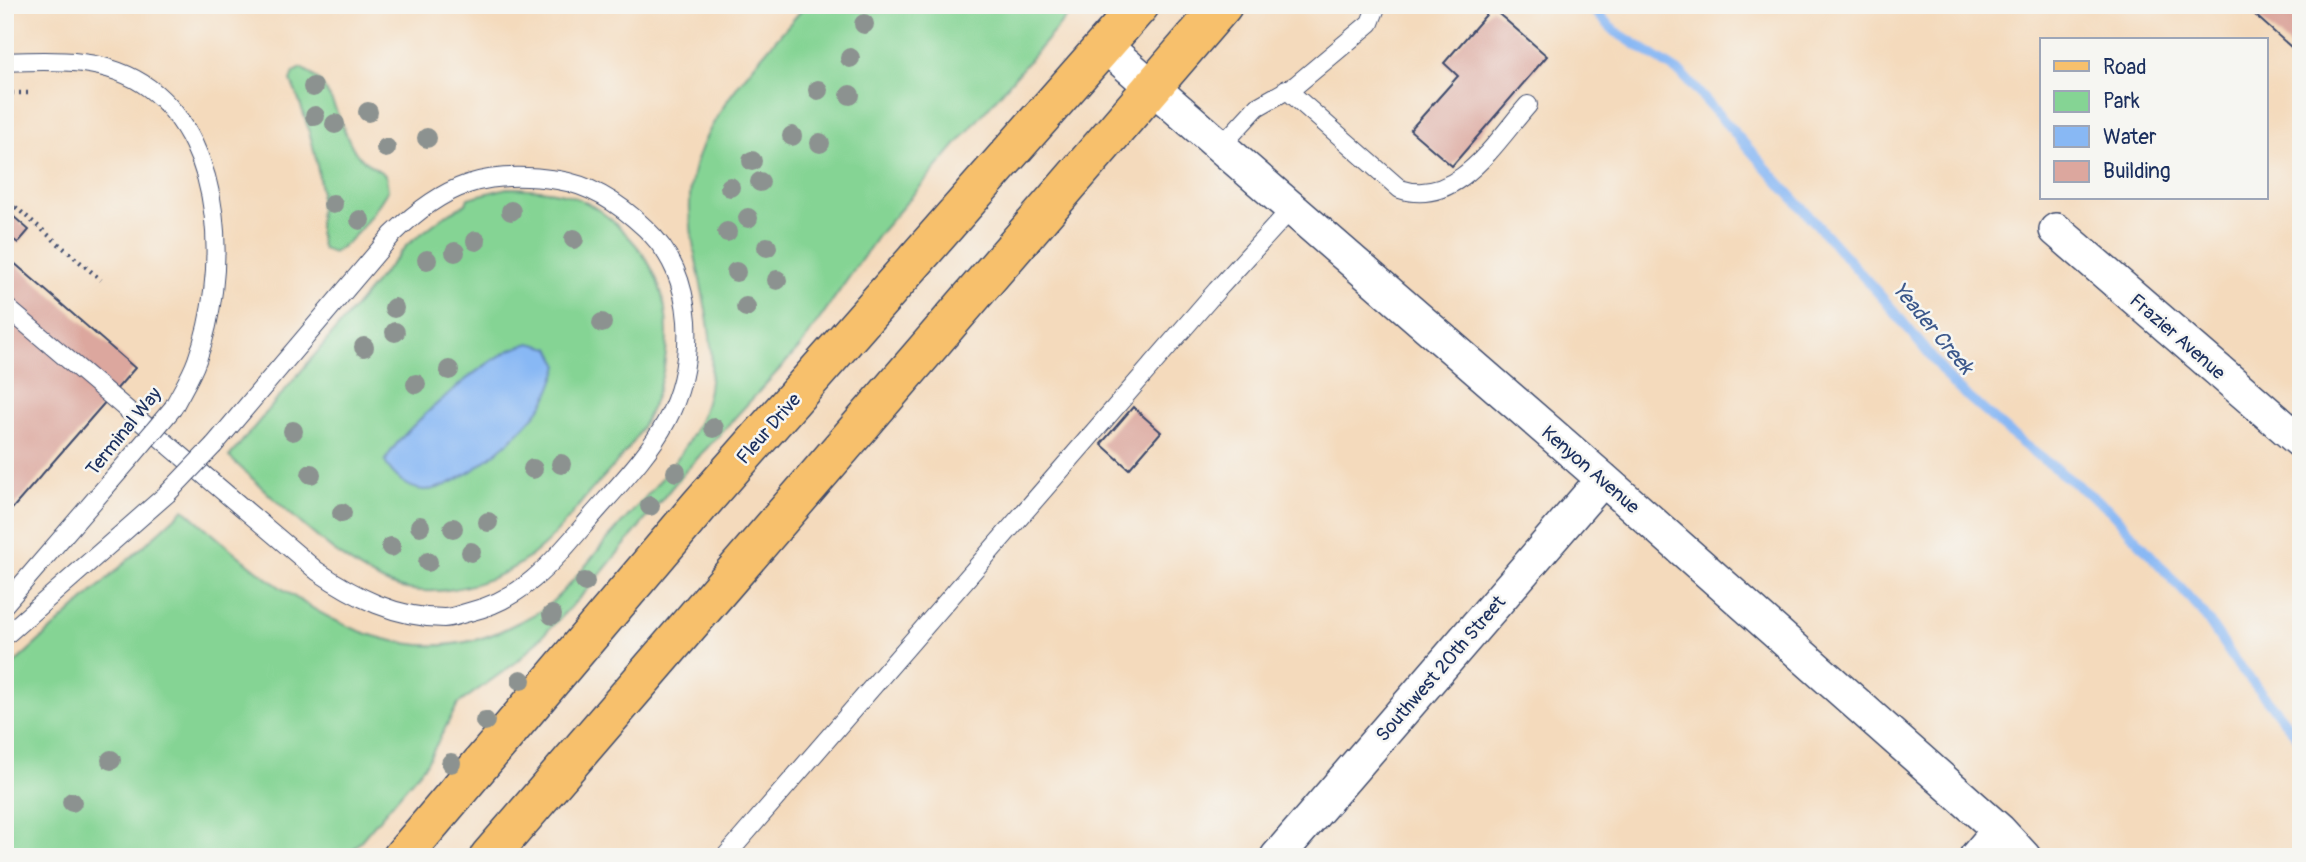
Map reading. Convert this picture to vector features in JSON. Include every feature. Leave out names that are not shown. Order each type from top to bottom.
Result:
[{"type":"main road","name":"Fleur Drive","points":[[402,857],[699,506],[1140,5]]},
{"type":"main road","points":[[489,857],[1223,5]]},
{"type":"street","name":"Kenyon Avenue","points":[[1105,46],[1603,479],[1999,830],[2024,857]]},
{"type":"street","name":"Frazier Avenue","points":[[2056,230],[2301,442]]},
{"type":"street","name":"Southwest 20th Street","points":[[1277,857],[1603,479]]},
{"type":"street","points":[[1976,857],[1999,830]]},
{"type":"lane","points":[[1222,145],[1257,107],[1296,85],[1370,23],[1377,5]]},
{"type":"lane","name":"Terminal Way","points":[[5,62],[72,60],[115,71],[149,88],[174,115],[196,145],[214,222],[215,267],[208,318],[197,361],[173,408],[5,604]]},
{"type":"lane","points":[[1286,89],[1400,189],[1412,193],[1455,184],[1528,105]]},
{"type":"lane","points":[[5,306],[290,552],[350,594],[399,613],[445,618],[490,607],[515,595],[546,570],[656,441],[681,389],[689,353],[686,310],[678,271],[657,239],[637,221],[592,191],[563,181],[532,176],[502,176],[471,181],[443,193],[419,209],[392,235],[214,444],[167,494],[5,636]]},
{"type":"lane","points":[[725,857],[1208,300],[1293,208]]},
{"type":"path","points":[[5,93],[30,93]]},
{"type":"path","points":[[5,198],[101,280]]},
{"type":"path","points":[[9,212],[14,205]]},
{"type":"green space","points":[[806,5],[1077,5],[880,233],[800,347],[682,475],[590,587],[518,661],[458,704],[426,764],[347,857],[5,857],[5,672],[184,509],[256,570],[296,598],[337,622],[380,638],[425,645],[470,641],[517,623],[546,607],[578,575],[671,467],[701,417],[709,389],[712,362],[706,307],[691,225],[690,197],[694,170],[703,144],[732,93]]},
{"type":"green space","points":[[301,68],[312,75],[328,94],[356,153],[386,176],[388,190],[377,207],[357,233],[333,253],[323,249],[321,242],[318,170],[309,131],[291,81],[294,72]]},
{"type":"green space","points":[[507,188],[544,190],[574,197],[601,212],[629,237],[647,260],[659,285],[667,338],[664,365],[647,417],[633,442],[543,546],[514,567],[479,583],[442,591],[406,589],[384,582],[337,553],[229,457],[407,245],[444,216],[466,204],[468,198]]},
{"type":"water","points":[[530,343],[550,348],[559,366],[545,401],[524,427],[473,470],[438,488],[418,489],[396,476],[385,462],[392,450],[420,419],[492,361]]},
{"type":"building","points":[[2244,5],[2291,5],[2301,14],[2301,56]]},
{"type":"building","points":[[1492,8],[1547,56],[1452,166],[1410,130],[1458,76],[1444,63]]},
{"type":"building","points":[[5,209],[29,230],[18,243],[14,240],[5,250]]},
{"type":"building","points":[[5,255],[135,368],[5,517]]},
{"type":"building","points":[[1133,407],[1161,432],[1129,469],[1101,444]]},
{"type":"waterway","name":"Yeader Creek","points":[[1588,5],[1616,32],[1682,74],[1888,304],[1954,385],[2023,444],[2110,510],[2203,613],[2235,661],[2301,741]]}]
